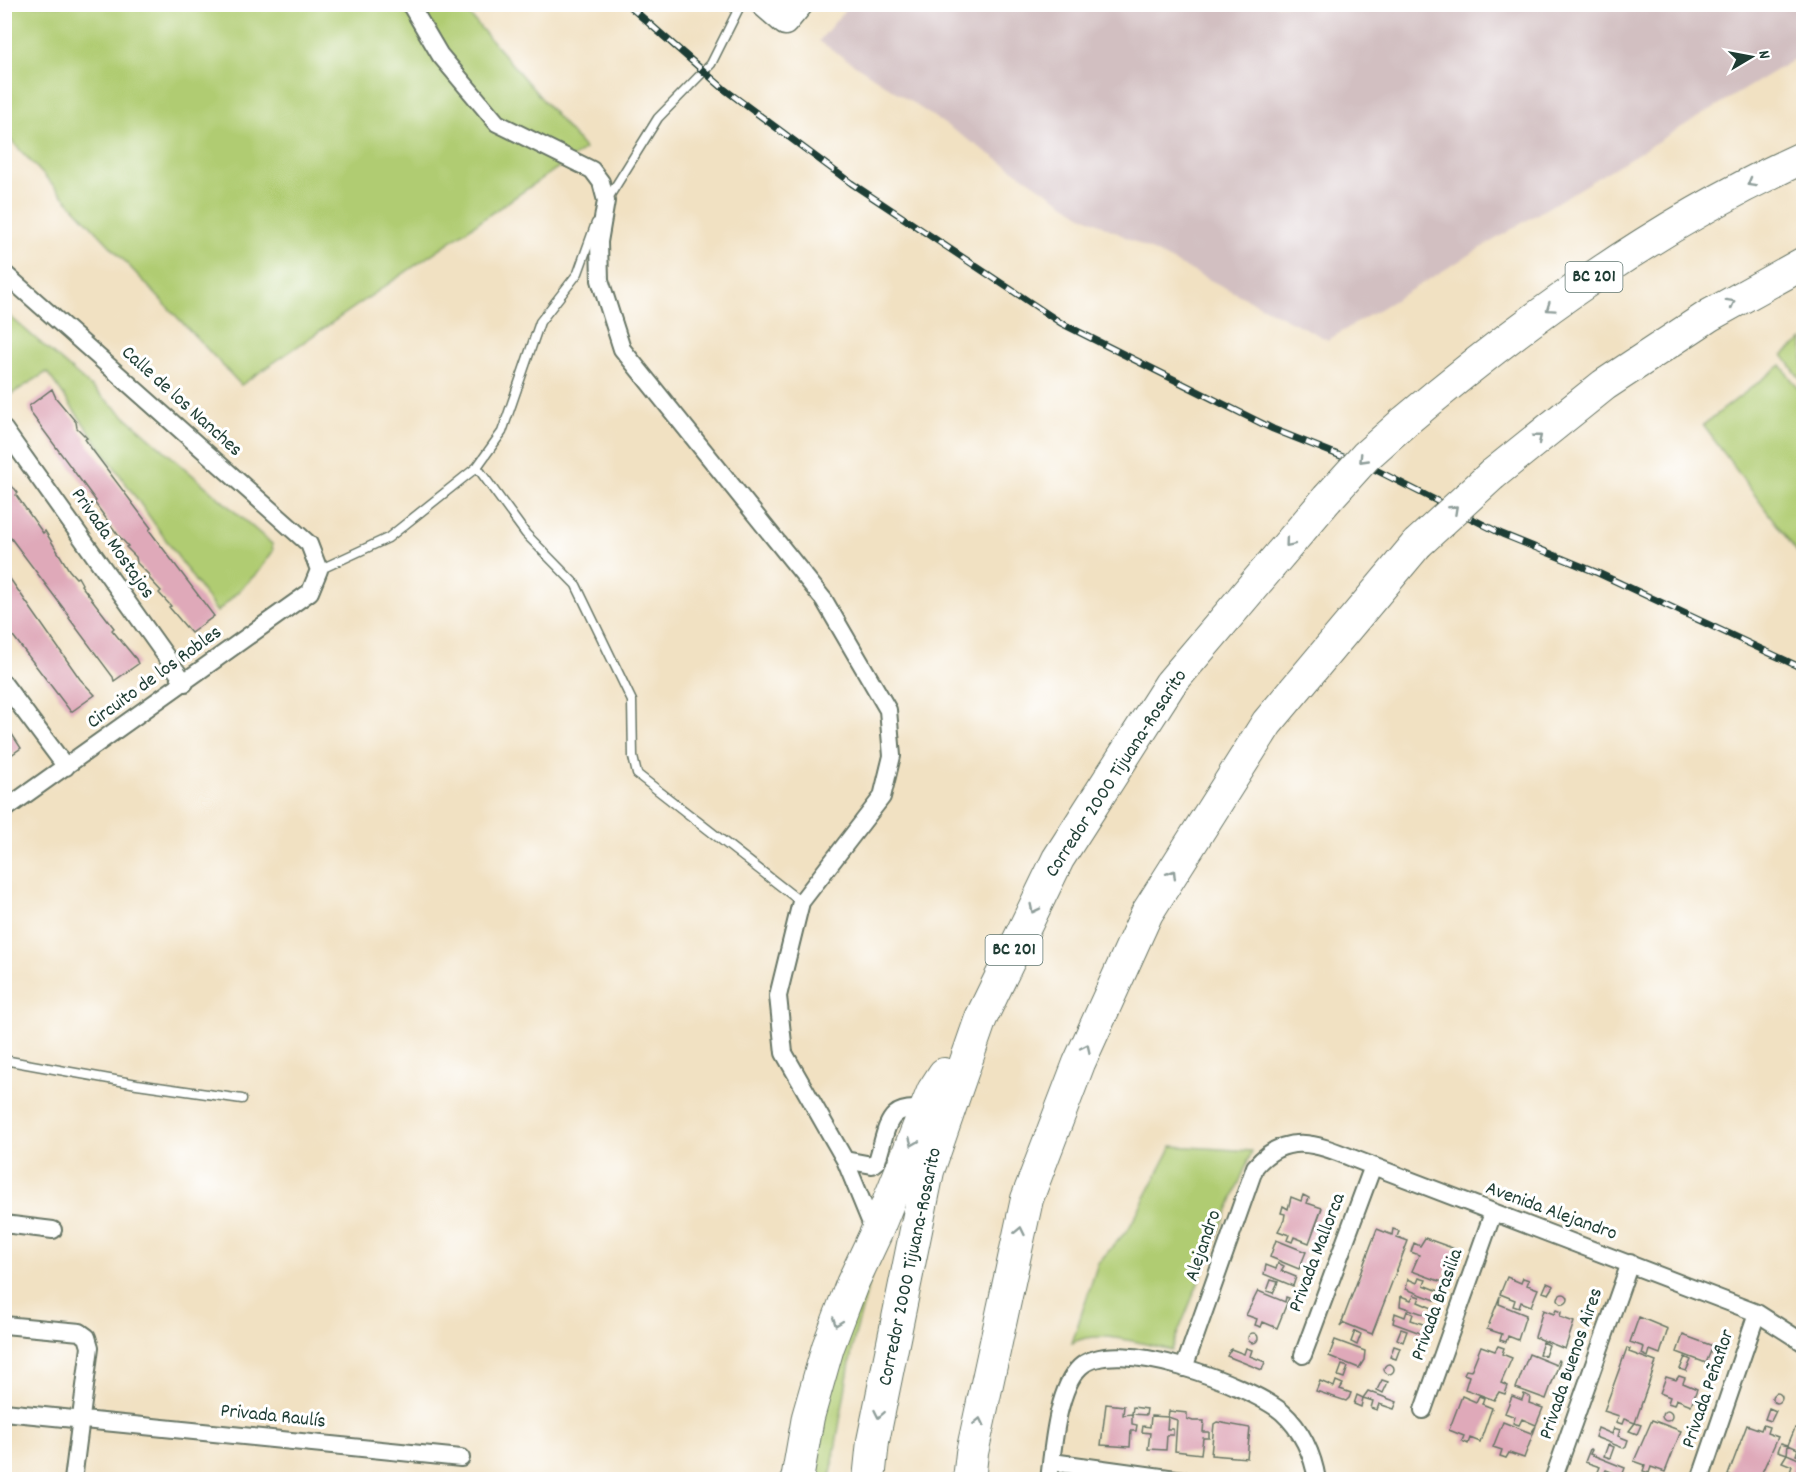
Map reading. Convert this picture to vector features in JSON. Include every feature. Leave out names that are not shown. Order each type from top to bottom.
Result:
[{"type":"highway","name":"Corredor 2000 Tijuana-Rosarito","points":[[869,1479],[873,1441],[928,1172],[937,1112],[933,1091],[981,1018],[1058,859],[1170,684],[1365,456],[1470,367],[1526,324],[1646,242],[1763,176],[1803,158]]},
{"type":"highway","points":[[969,1479],[972,1453],[1026,1199],[1079,1063],[1148,913],[1267,723],[1417,544],[1492,475],[1604,386],[1710,315],[1803,263]]},
{"type":"highway","points":[[798,1479],[808,1417],[828,1347],[852,1284],[937,1112]]},
{"type":"street","points":[[410,4],[440,55],[497,123],[592,170],[601,182],[606,201],[599,243],[600,280],[622,349],[824,600],[888,710],[892,756],[882,797],[801,902],[778,996],[784,1053],[845,1160],[876,1233]]},
{"type":"street","points":[[764,4],[785,23],[801,4]]},
{"type":"street","name":"Calle de los Nanches","points":[[4,273],[309,544],[319,570]]},
{"type":"street","name":"Privada Mostajos","points":[[4,429],[185,683]]},
{"type":"street","name":"Circuito de los Robles","points":[[4,810],[310,592],[319,570]]},
{"type":"street","points":[[4,684],[66,767]]},
{"type":"street","points":[[845,1160],[872,1165],[877,1161],[889,1123],[898,1110],[909,1107],[937,1112]]},
{"type":"street","name":"Avenida Alejandro","points":[[1277,1146],[1292,1143],[1306,1144],[1373,1166],[1757,1313],[1803,1343]]},
{"type":"street","name":"Alejandro","points":[[1184,1368],[1246,1186],[1255,1167],[1277,1146]]},
{"type":"street","name":"Privada Mallorca","points":[[1303,1355],[1373,1166]]},
{"type":"street","name":"Privada Brasilia","points":[[1423,1410],[1493,1213]]},
{"type":"street","points":[[4,1224],[53,1230]]},
{"type":"street","name":"Privada Buenos Aires","points":[[1553,1479],[1630,1263]]},
{"type":"street","name":"Privada Peñaflor","points":[[1700,1479],[1757,1313]]},
{"type":"street","points":[[4,1325],[80,1332],[87,1337],[90,1347],[73,1479]]},
{"type":"street","points":[[1049,1479],[1064,1393],[1082,1365],[1098,1358],[1141,1357],[1184,1368],[1267,1401],[1299,1429],[1317,1479]]},
{"type":"street","name":"Privada Raulís","points":[[4,1412],[461,1458]]},
{"type":"street","points":[[1052,1462],[1183,1479]]},
{"type":"lane","points":[[319,570],[388,538],[477,467],[502,432],[540,322],[578,273],[587,243],[606,201],[658,118],[711,64],[741,4]]},
{"type":"lane","points":[[477,467],[526,534],[576,585],[632,701],[633,757],[637,774],[801,902]]},
{"type":"lane","points":[[4,1060],[137,1084],[242,1099]]},
{"type":"shaded area","points":[[849,5],[1803,5],[1803,54],[1328,340],[1082,215],[819,41]]},
{"type":"green space","points":[[460,4],[585,149],[241,385],[5,134],[5,5]]},
{"type":"green space","points":[[5,312],[272,544],[273,551],[260,570],[217,612],[47,372],[5,398]]},
{"type":"green space","points":[[1803,340],[1803,383],[1783,355]]},
{"type":"green space","points":[[1781,365],[1803,395],[1803,560],[1703,425]]},
{"type":"green space","points":[[1172,1146],[1252,1151],[1171,1350],[1108,1337],[1083,1339],[1072,1343],[1098,1263],[1129,1228]]},
{"type":"green space","points":[[885,1225],[854,1339],[830,1479],[808,1480],[833,1357]]},
{"type":"building","points":[[52,389],[56,398],[76,422],[77,428],[87,438],[85,439],[91,448],[151,528],[149,530],[214,616],[191,633],[169,607],[171,606],[159,593],[161,591],[137,563],[136,557],[126,547],[128,546],[30,412],[29,406]]},
{"type":"building","points":[[4,480],[18,493],[16,495],[43,533],[45,531],[69,570],[76,578],[78,577],[81,585],[114,628],[112,630],[136,659],[138,664],[114,681],[70,617],[4,529]]},
{"type":"building","points":[[6,573],[80,679],[95,695],[71,712],[7,628],[9,626],[4,620]]},
{"type":"building","points":[[4,722],[21,748],[4,760]]},
{"type":"building","points":[[1303,1195],[1309,1198],[1307,1203],[1322,1208],[1309,1243],[1294,1237],[1292,1242],[1287,1240],[1289,1235],[1278,1231],[1284,1220],[1285,1214],[1281,1213],[1283,1206],[1288,1209],[1291,1197],[1301,1201]]},
{"type":"building","points":[[1377,1229],[1392,1235],[1393,1229],[1399,1231],[1397,1237],[1408,1241],[1372,1334],[1344,1323],[1340,1327]]},
{"type":"building","points":[[1425,1238],[1455,1249],[1442,1282],[1412,1271],[1419,1255],[1411,1252],[1414,1243],[1420,1246]]},
{"type":"building","points":[[1276,1240],[1306,1252],[1299,1269],[1270,1257]]},
{"type":"building","points":[[1278,1263],[1284,1266],[1281,1271],[1296,1277],[1293,1286],[1264,1274],[1266,1265],[1276,1269]]},
{"type":"building","points":[[1507,1277],[1521,1283],[1523,1278],[1529,1280],[1527,1285],[1538,1289],[1531,1306],[1521,1302],[1519,1308],[1513,1306],[1515,1300],[1500,1294]]},
{"type":"building","points":[[1419,1278],[1426,1280],[1424,1285],[1439,1291],[1435,1300],[1406,1289],[1408,1279],[1417,1283]]},
{"type":"building","points":[[1271,1280],[1278,1282],[1273,1293],[1267,1291]]},
{"type":"building","points":[[1547,1283],[1554,1286],[1549,1294],[1543,1292]]},
{"type":"building","points":[[1258,1291],[1285,1302],[1286,1297],[1289,1298],[1277,1328],[1263,1322],[1261,1327],[1255,1325],[1257,1319],[1246,1315]]},
{"type":"building","points":[[1563,1294],[1567,1295],[1567,1303],[1563,1304],[1559,1303],[1558,1299],[1559,1295]]},
{"type":"building","points":[[1414,1295],[1420,1297],[1418,1302],[1432,1308],[1429,1316],[1400,1306],[1401,1296],[1411,1300]]},
{"type":"building","points":[[1500,1296],[1499,1304],[1526,1315],[1518,1340],[1508,1336],[1506,1342],[1500,1340],[1502,1334],[1487,1329]]},
{"type":"building","points":[[1543,1310],[1554,1314],[1556,1310],[1561,1312],[1560,1317],[1574,1322],[1565,1349],[1535,1337]]},
{"type":"building","points":[[1407,1311],[1413,1314],[1411,1320],[1426,1325],[1423,1334],[1393,1323],[1395,1313],[1405,1317]]},
{"type":"building","points":[[1639,1317],[1668,1329],[1660,1354],[1650,1350],[1648,1357],[1642,1354],[1644,1347],[1630,1342]]},
{"type":"building","points":[[1401,1329],[1407,1331],[1403,1342],[1397,1339]]},
{"type":"building","points":[[1355,1331],[1361,1334],[1357,1345],[1351,1342]]},
{"type":"building","points":[[1253,1333],[1257,1334],[1257,1342],[1253,1343],[1249,1342],[1248,1338],[1249,1334]]},
{"type":"building","points":[[1683,1335],[1713,1346],[1706,1363],[1677,1352]]},
{"type":"building","points":[[1335,1340],[1365,1351],[1364,1360],[1359,1368],[1329,1356]]},
{"type":"building","points":[[1543,1342],[1549,1345],[1545,1356],[1539,1354]]},
{"type":"building","points":[[1394,1346],[1400,1348],[1396,1359],[1390,1357]]},
{"type":"building","points":[[1481,1346],[1495,1351],[1498,1346],[1504,1348],[1502,1354],[1512,1358],[1501,1383],[1508,1386],[1505,1394],[1499,1392],[1494,1400],[1465,1389],[1469,1376],[1464,1374],[1466,1370],[1471,1371]]},
{"type":"building","points":[[1246,1348],[1252,1350],[1250,1356],[1265,1362],[1262,1370],[1227,1356],[1231,1349],[1244,1354]]},
{"type":"building","points":[[1627,1348],[1630,1349],[1629,1352],[1656,1362],[1635,1423],[1624,1419],[1622,1424],[1616,1422],[1619,1416],[1604,1411]]},
{"type":"building","points":[[1529,1354],[1556,1365],[1558,1360],[1560,1361],[1546,1399],[1516,1388]]},
{"type":"building","points":[[1685,1357],[1691,1360],[1686,1371],[1680,1369]]},
{"type":"building","points":[[1389,1364],[1394,1369],[1389,1374],[1384,1369]]},
{"type":"building","points":[[1342,1365],[1348,1367],[1344,1378],[1338,1376]]},
{"type":"building","points":[[1679,1376],[1685,1378],[1683,1383],[1697,1389],[1691,1405],[1676,1399],[1674,1405],[1668,1403],[1670,1397],[1660,1393],[1666,1377],[1676,1380]]},
{"type":"building","points":[[1382,1380],[1388,1382],[1383,1393],[1377,1390]]},
{"type":"building","points":[[1320,1381],[1334,1387],[1336,1381],[1343,1384],[1340,1389],[1351,1393],[1349,1398],[1346,1401],[1316,1391]]},
{"type":"building","points":[[1368,1391],[1397,1402],[1394,1409],[1379,1404],[1377,1410],[1371,1408],[1373,1401],[1363,1398]]},
{"type":"building","points":[[1777,1393],[1782,1398],[1777,1403],[1772,1398]]},
{"type":"building","points":[[1524,1394],[1530,1397],[1529,1403],[1543,1408],[1536,1425],[1522,1419],[1519,1425],[1513,1423],[1515,1417],[1505,1413],[1512,1396],[1522,1400]]},
{"type":"building","points":[[1357,1395],[1363,1398],[1361,1407],[1354,1404]]},
{"type":"building","points":[[1462,1396],[1476,1402],[1479,1396],[1484,1398],[1482,1404],[1492,1408],[1480,1442],[1470,1438],[1468,1444],[1462,1441],[1464,1436],[1449,1430]]},
{"type":"building","points":[[1106,1404],[1124,1406],[1123,1415],[1132,1414],[1132,1424],[1137,1425],[1136,1431],[1131,1431],[1130,1447],[1101,1445]]},
{"type":"building","points":[[1133,1407],[1147,1409],[1146,1415],[1132,1414]]},
{"type":"building","points":[[1769,1408],[1776,1411],[1771,1421],[1765,1419]]},
{"type":"building","points":[[1169,1411],[1187,1413],[1187,1419],[1193,1421],[1204,1421],[1203,1432],[1209,1432],[1209,1438],[1203,1438],[1201,1454],[1175,1451],[1177,1420],[1168,1417]]},
{"type":"building","points":[[1667,1411],[1672,1416],[1667,1421],[1662,1416]]},
{"type":"building","points":[[1151,1416],[1168,1417],[1167,1429],[1173,1429],[1173,1435],[1167,1435],[1166,1450],[1148,1449],[1150,1433],[1142,1432],[1143,1426],[1150,1427]]},
{"type":"building","points":[[1652,1420],[1681,1431],[1665,1472],[1651,1467],[1649,1473],[1643,1471],[1645,1465],[1634,1461]]},
{"type":"building","points":[[1217,1422],[1250,1428],[1247,1458],[1211,1455],[1214,1424]]},
{"type":"building","points":[[1503,1422],[1531,1433],[1536,1426],[1524,1458],[1509,1453],[1506,1458],[1500,1456],[1502,1450],[1493,1447]]},
{"type":"building","points":[[1635,1423],[1641,1425],[1637,1434],[1629,1431]]},
{"type":"building","points":[[1747,1425],[1761,1430],[1763,1425],[1769,1427],[1767,1433],[1778,1437],[1759,1479],[1739,1479],[1728,1475]]},
{"type":"building","points":[[1598,1428],[1612,1434],[1614,1428],[1620,1430],[1618,1436],[1628,1440],[1626,1446],[1623,1448],[1595,1437]]},
{"type":"building","points":[[1795,1428],[1803,1431],[1802,1457],[1796,1455],[1798,1449],[1788,1445]]},
{"type":"building","points":[[1781,1443],[1788,1445],[1787,1454],[1778,1451]]},
{"type":"building","points":[[1608,1445],[1614,1447],[1610,1458],[1604,1456]]},
{"type":"building","points":[[1590,1449],[1592,1450],[1590,1454],[1625,1468],[1622,1476],[1606,1470],[1603,1476],[1597,1474],[1600,1467],[1585,1462]]},
{"type":"building","points":[[1787,1454],[1803,1461],[1803,1470],[1798,1468],[1796,1474],[1790,1472],[1792,1466],[1782,1462]]},
{"type":"building","points":[[1780,1472],[1800,1479],[1775,1479]]},
{"type":"railway","points":[[627,4],[724,89],[851,183],[1061,323],[1273,429],[1376,470],[1502,534],[1598,573],[1804,669]]}]
